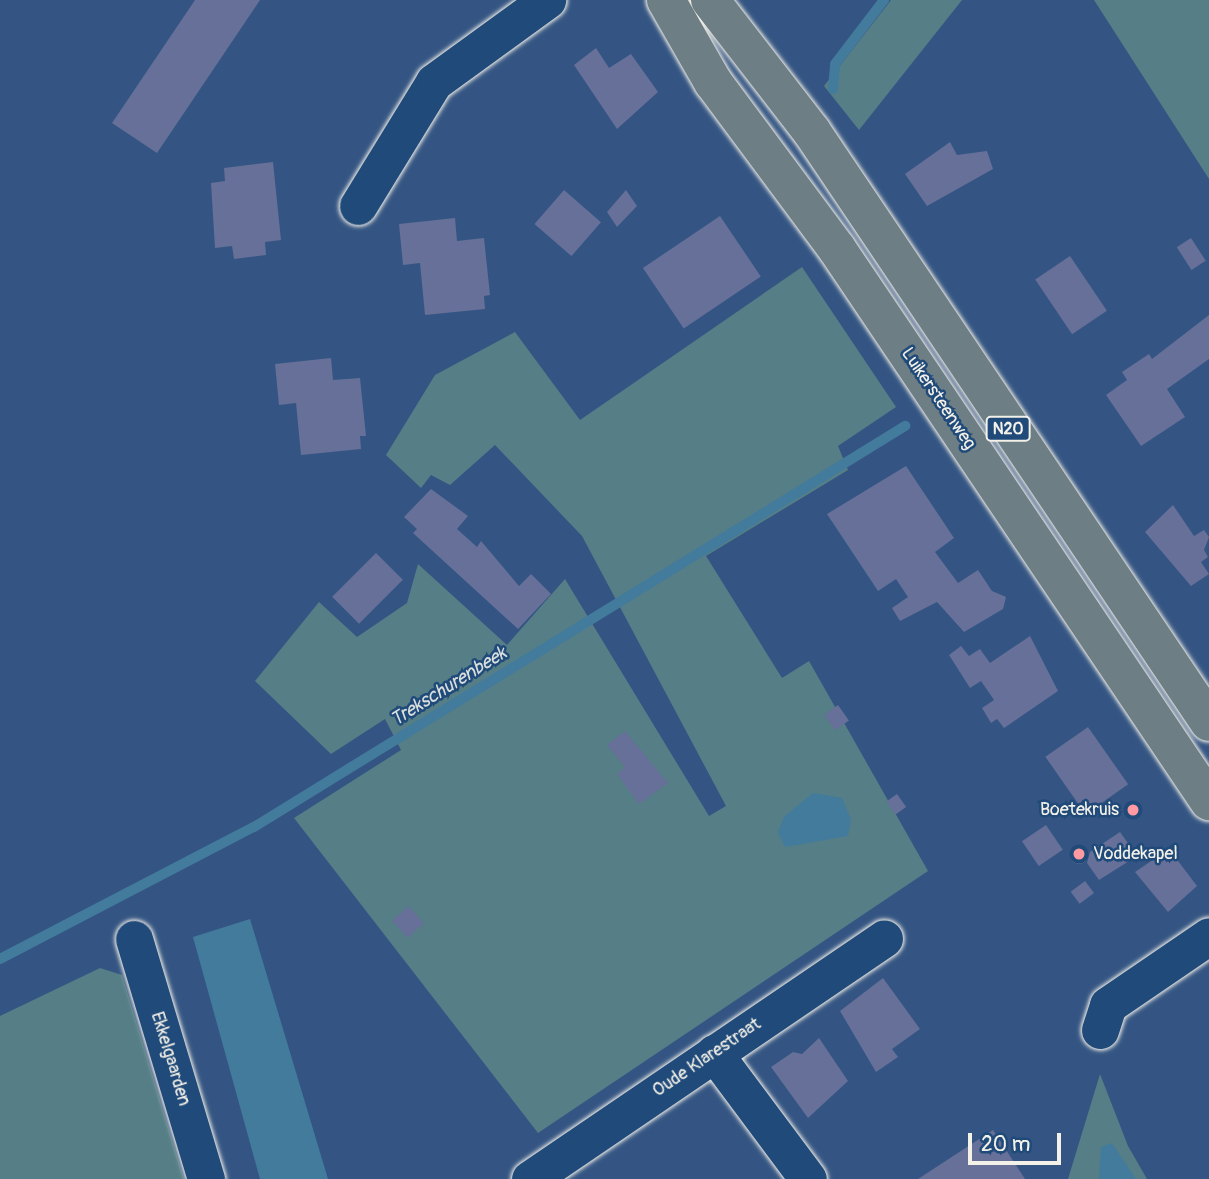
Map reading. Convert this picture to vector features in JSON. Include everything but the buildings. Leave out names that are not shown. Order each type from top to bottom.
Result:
[{"type":"main road","name":"Luikersteenweg","points":[[666,0],[713,82],[837,249],[1209,801]]},
{"type":"main road","name":"N20","points":[[710,0],[812,132],[1209,722]]},
{"type":"street","points":[[358,206],[434,82],[547,0]]},
{"type":"street","points":[[1100,1030],[1108,1005],[1209,936]]},
{"type":"street","name":"Oude Klarestraat","points":[[530,1179],[884,938]]},
{"type":"street","name":"Ekkelgaarden","points":[[134,939],[206,1179]]},
{"type":"street","points":[[715,1053],[808,1179]]},
{"type":"green space","points":[[891,0],[962,0],[859,130],[824,86]]},
{"type":"green space","points":[[1094,0],[1209,0],[1209,179]]},
{"type":"green space","points":[[802,267],[896,407],[838,446],[848,470],[706,556],[782,678],[809,661],[928,871],[538,1133],[294,818],[401,750],[385,719],[331,754],[255,681],[319,602],[357,637],[407,603],[418,564],[507,645],[565,579],[709,816],[726,806],[582,536],[495,445],[450,485],[431,475],[421,488],[386,455],[435,375],[515,332],[580,420]]},
{"type":"green space","points":[[100,968],[122,975],[184,1179],[0,1179],[0,1016]]},
{"type":"green space","points":[[1100,1074],[1128,1146],[1147,1179],[1068,1179]]},
{"type":"water","points":[[813,793],[842,798],[851,820],[848,836],[785,847],[778,832],[784,817]]},
{"type":"water","points":[[250,919],[328,1179],[260,1179],[193,937]]},
{"type":"water","points":[[1112,1143],[1136,1179],[1099,1179],[1101,1147]]},
{"type":"waterway","name":"Trekschurenbeek","points":[[833,89],[835,64],[884,0]]},
{"type":"waterway","name":"Trekschurenbeek","points":[[0,959],[254,827],[905,426]]},
{"type":"place","name":"Boetekruis","points":[[1133,810]]},
{"type":"place","name":"Voddekapel","points":[[1079,854]]}]
